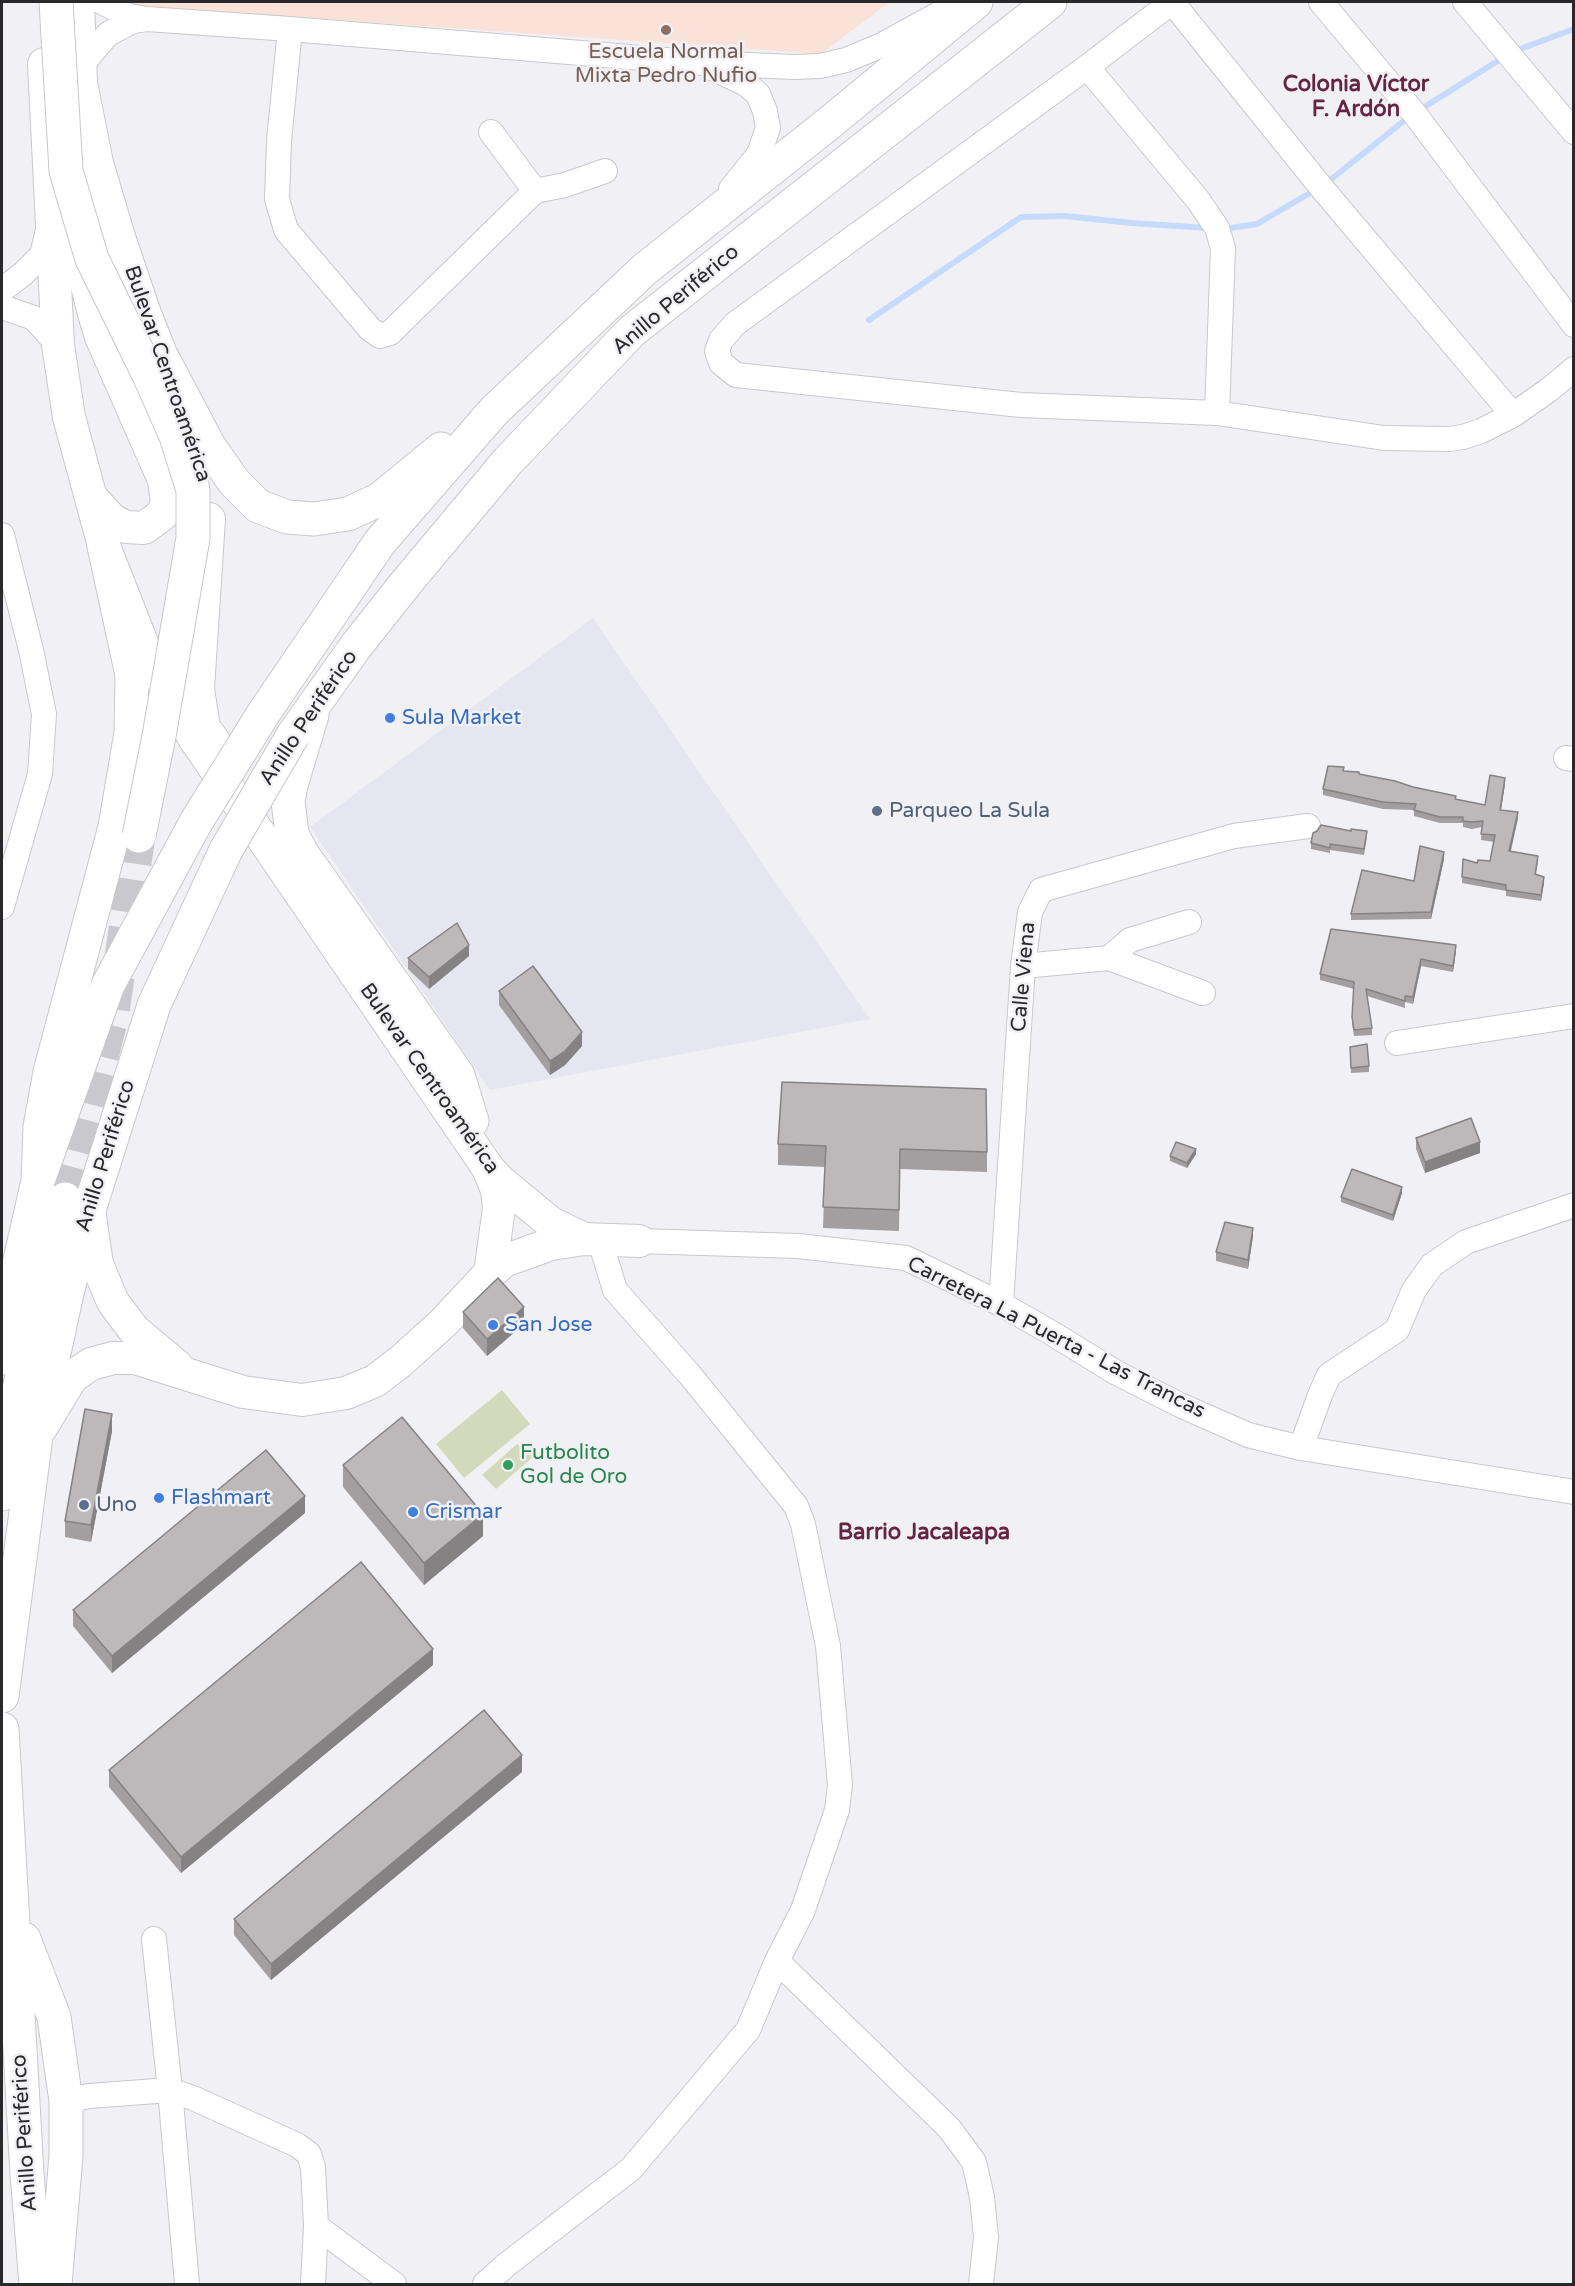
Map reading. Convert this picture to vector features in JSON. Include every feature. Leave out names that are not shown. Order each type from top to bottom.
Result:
[{"type":"highway","points":[[56,2],[66,171],[92,259],[172,426],[193,490],[193,538],[161,725],[139,836]]},
{"type":"highway","name":"Anillo Periférico","points":[[2,1358],[12,1295],[38,1181],[108,985],[196,822],[265,711],[380,542],[494,411],[645,269],[828,124],[976,2]]},
{"type":"highway","name":"Anillo Periférico","points":[[2,1696],[36,1436],[67,1293],[77,1204],[154,1005],[226,850],[294,735],[317,700],[406,583],[508,461],[632,331],[1050,2]]},
{"type":"highway","points":[[163,359],[209,446],[234,482],[258,506],[287,517],[314,519],[348,514],[380,499],[422,463],[494,411]]},
{"type":"highway","points":[[38,1181],[40,1127],[50,1071],[115,827],[131,733],[132,675],[104,546]]},
{"type":"highway","points":[[317,700],[288,801],[292,834],[301,852],[458,1075],[472,1121]]},
{"type":"highway","points":[[2,1494],[9,1437],[30,1336],[77,1204]]},
{"type":"highway","name":"Anillo Periférico","points":[[2,1729],[27,2174],[36,2284]]},
{"type":"highway","points":[[12,1910],[54,2017],[66,2101],[66,2156],[55,2284]]},
{"type":"main road","name":"Bulevar Centroamérica","points":[[42,2],[58,345],[69,417],[104,546],[144,648],[194,738],[488,1168],[550,1222],[592,1240],[639,1241]]},
{"type":"main road","name":"Bulevar Centroamérica","points":[[78,2],[81,76],[97,163],[144,312],[198,452],[209,506],[198,689],[204,728],[290,847],[472,1121],[501,1160],[536,1197],[588,1227],[639,1241]]},
{"type":"main road","points":[[81,76],[77,140],[83,270],[101,337],[154,454],[164,480],[167,503],[162,515],[144,528],[126,527],[112,520],[92,498]]},
{"type":"main road","points":[[488,1168],[497,1190],[499,1208],[490,1273]]},
{"type":"main road","points":[[77,1204],[97,1264],[113,1302],[134,1330],[189,1376]]},
{"type":"main road","points":[[36,1436],[57,1398],[72,1377],[91,1364],[113,1358],[135,1358],[243,1392],[302,1400],[345,1393],[375,1381],[443,1323],[504,1261],[550,1244],[592,1240]]},
{"type":"street","points":[[102,2],[129,16],[147,19],[702,63],[794,67],[820,66],[838,62],[882,45],[962,2]]},
{"type":"street","points":[[1513,415],[1321,187],[1172,2],[1087,67],[735,324],[721,340],[717,351],[721,363],[736,375],[1021,405],[1216,413],[1384,438],[1449,440],[1481,430],[1513,415],[1574,369]]},
{"type":"street","points":[[1321,2],[1414,113],[1574,325]]},
{"type":"street","points":[[1464,2],[1574,132]]},
{"type":"street","points":[[81,76],[89,56],[108,34],[133,21],[147,19]]},
{"type":"street","points":[[290,29],[279,141],[277,199],[286,230],[370,329],[380,336],[390,333],[535,191],[565,185],[605,171]]},
{"type":"street","points":[[702,63],[746,84],[758,94],[765,111],[768,128],[759,154],[702,224]]},
{"type":"street","points":[[1087,67],[1198,200],[1217,228],[1222,248],[1216,413]]},
{"type":"street","points":[[491,132],[535,191]]},
{"type":"street","points":[[2,290],[42,255],[51,219]]},
{"type":"street","points":[[2,307],[34,318],[58,345]]},
{"type":"street","points":[[2,535],[31,650],[44,714],[40,774],[2,902]]},
{"type":"street","name":"Calle Viena","points":[[1001,1304],[1023,966],[1030,912],[1041,890],[1234,836],[1308,826]]},
{"type":"street","points":[[1109,958],[1130,940],[1189,922]]},
{"type":"street","points":[[1023,966],[1109,958],[1203,993]]},
{"type":"street","points":[[1397,1043],[1574,1016]]},
{"type":"street","points":[[1301,1448],[1329,1375],[1397,1330],[1414,1290],[1432,1265],[1467,1242],[1574,1205]]},
{"type":"street","points":[[485,2284],[506,2265],[631,2169],[748,2030],[777,1961],[802,1910],[837,1810],[840,1785],[828,1647],[803,1524],[796,1506],[690,1375],[615,1290],[592,1240]]},
{"type":"street","name":"Carretera La Puerta - Las Trancas","points":[[639,1241],[798,1246],[906,1258],[1001,1304],[1115,1372],[1180,1405],[1248,1435],[1301,1448],[1574,1492]]},
{"type":"street","points":[[154,1939],[170,2090],[186,2284]]},
{"type":"street","points":[[777,1961],[949,2128],[974,2162],[982,2197],[986,2237],[981,2284]]},
{"type":"street","points":[[66,2101],[89,2096],[170,2090],[297,2145],[309,2154],[313,2167],[316,2226],[313,2284]]},
{"type":"street","points":[[316,2226],[394,2284]]},
{"type":"shaded area","name":"Escuela Normal Mixta Pedro Nufio","points":[[127,2],[890,2],[821,54],[137,6]]},
{"type":"shaded area","points":[[593,618],[870,1019],[490,1090],[310,827]]},
{"type":"green space","points":[[502,1390],[530,1424],[464,1478],[436,1444]]},
{"type":"green space","name":"Futbolito Gol de Oro","points":[[517,1444],[534,1456],[496,1489],[482,1475]]},
{"type":"building","points":[[1328,766],[1344,767],[1343,771],[1359,772],[1359,774],[1456,796],[1455,799],[1485,805],[1490,775],[1505,778],[1500,810],[1518,812],[1509,851],[1538,856],[1535,874],[1544,877],[1541,895],[1506,890],[1506,885],[1462,877],[1463,859],[1477,863],[1478,860],[1490,861],[1495,835],[1481,834],[1483,821],[1463,821],[1463,817],[1440,817],[1414,810],[1416,804],[1383,802],[1323,789]]},
{"type":"building","points":[[1321,825],[1351,831],[1351,829],[1367,831],[1364,849],[1330,844],[1330,848],[1311,843],[1313,833]]},
{"type":"building","points":[[1420,846],[1444,852],[1431,912],[1351,914],[1362,870],[1414,881]]},
{"type":"building","points":[[457,923],[469,945],[429,977],[408,958]]},
{"type":"building","points":[[1331,929],[1456,945],[1453,966],[1421,959],[1413,997],[1405,996],[1405,1001],[1366,989],[1372,1028],[1354,1030],[1352,1017],[1354,982],[1320,974]]},
{"type":"building","points":[[533,966],[582,1032],[565,1051],[550,1061],[499,991]]},
{"type":"building","points":[[1367,1044],[1369,1066],[1351,1068],[1350,1047]]},
{"type":"building","points":[[782,1082],[986,1089],[987,1152],[900,1149],[899,1210],[823,1207],[826,1146],[778,1144]]},
{"type":"building","points":[[1471,1118],[1480,1142],[1425,1162],[1416,1138]]},
{"type":"building","points":[[1176,1142],[1196,1149],[1187,1163],[1170,1156]]},
{"type":"building","points":[[1352,1169],[1402,1187],[1393,1215],[1341,1197]]},
{"type":"building","points":[[1225,1222],[1253,1228],[1248,1260],[1216,1252]]},
{"type":"building","points":[[498,1278],[524,1307],[487,1339],[463,1312]]},
{"type":"building","name":"Uno","points":[[85,1409],[112,1414],[91,1525],[65,1521]]},
{"type":"building","name":"Crismar","points":[[402,1417],[483,1514],[424,1563],[343,1465]]},
{"type":"building","points":[[266,1450],[305,1496],[112,1656],[73,1610]]},
{"type":"building","points":[[361,1562],[433,1649],[181,1857],[109,1770]]},
{"type":"building","points":[[484,1710],[522,1755],[271,1964],[234,1919]]},
{"type":"waterway","points":[[1512,52],[1574,29]]},
{"type":"waterway","points":[[1418,111],[1504,57]]},
{"type":"waterway","points":[[1324,185],[1410,116]]},
{"type":"waterway","points":[[1224,229],[1257,224],[1315,190]]},
{"type":"waterway","points":[[869,320],[1021,217],[1065,216],[1208,228]]},
{"type":"tunnel","points":[[65,1199],[112,1018],[139,836]]},
{"type":"place","name":"Escuela Normal Mixta Pedro Nufio","points":[[666,30]]},
{"type":"place","name":"Sula Market","points":[[390,718]]},
{"type":"place","name":"Parqueo La Sula","points":[[877,811]]},
{"type":"place","name":"San Jose","points":[[493,1325]]},
{"type":"place","name":"Futbolito Gol de Oro","points":[[508,1465]]},
{"type":"place","name":"Flashmart","points":[[159,1498]]},
{"type":"place","name":"Uno","points":[[84,1505]]},
{"type":"place","name":"Crismar","points":[[413,1512]]},
{"type":"district","name":"Colonia Víctor F. Ardón","points":[[1356,98]]},
{"type":"district","name":"Barrio Jacaleapa","points":[[924,1533]]}]
